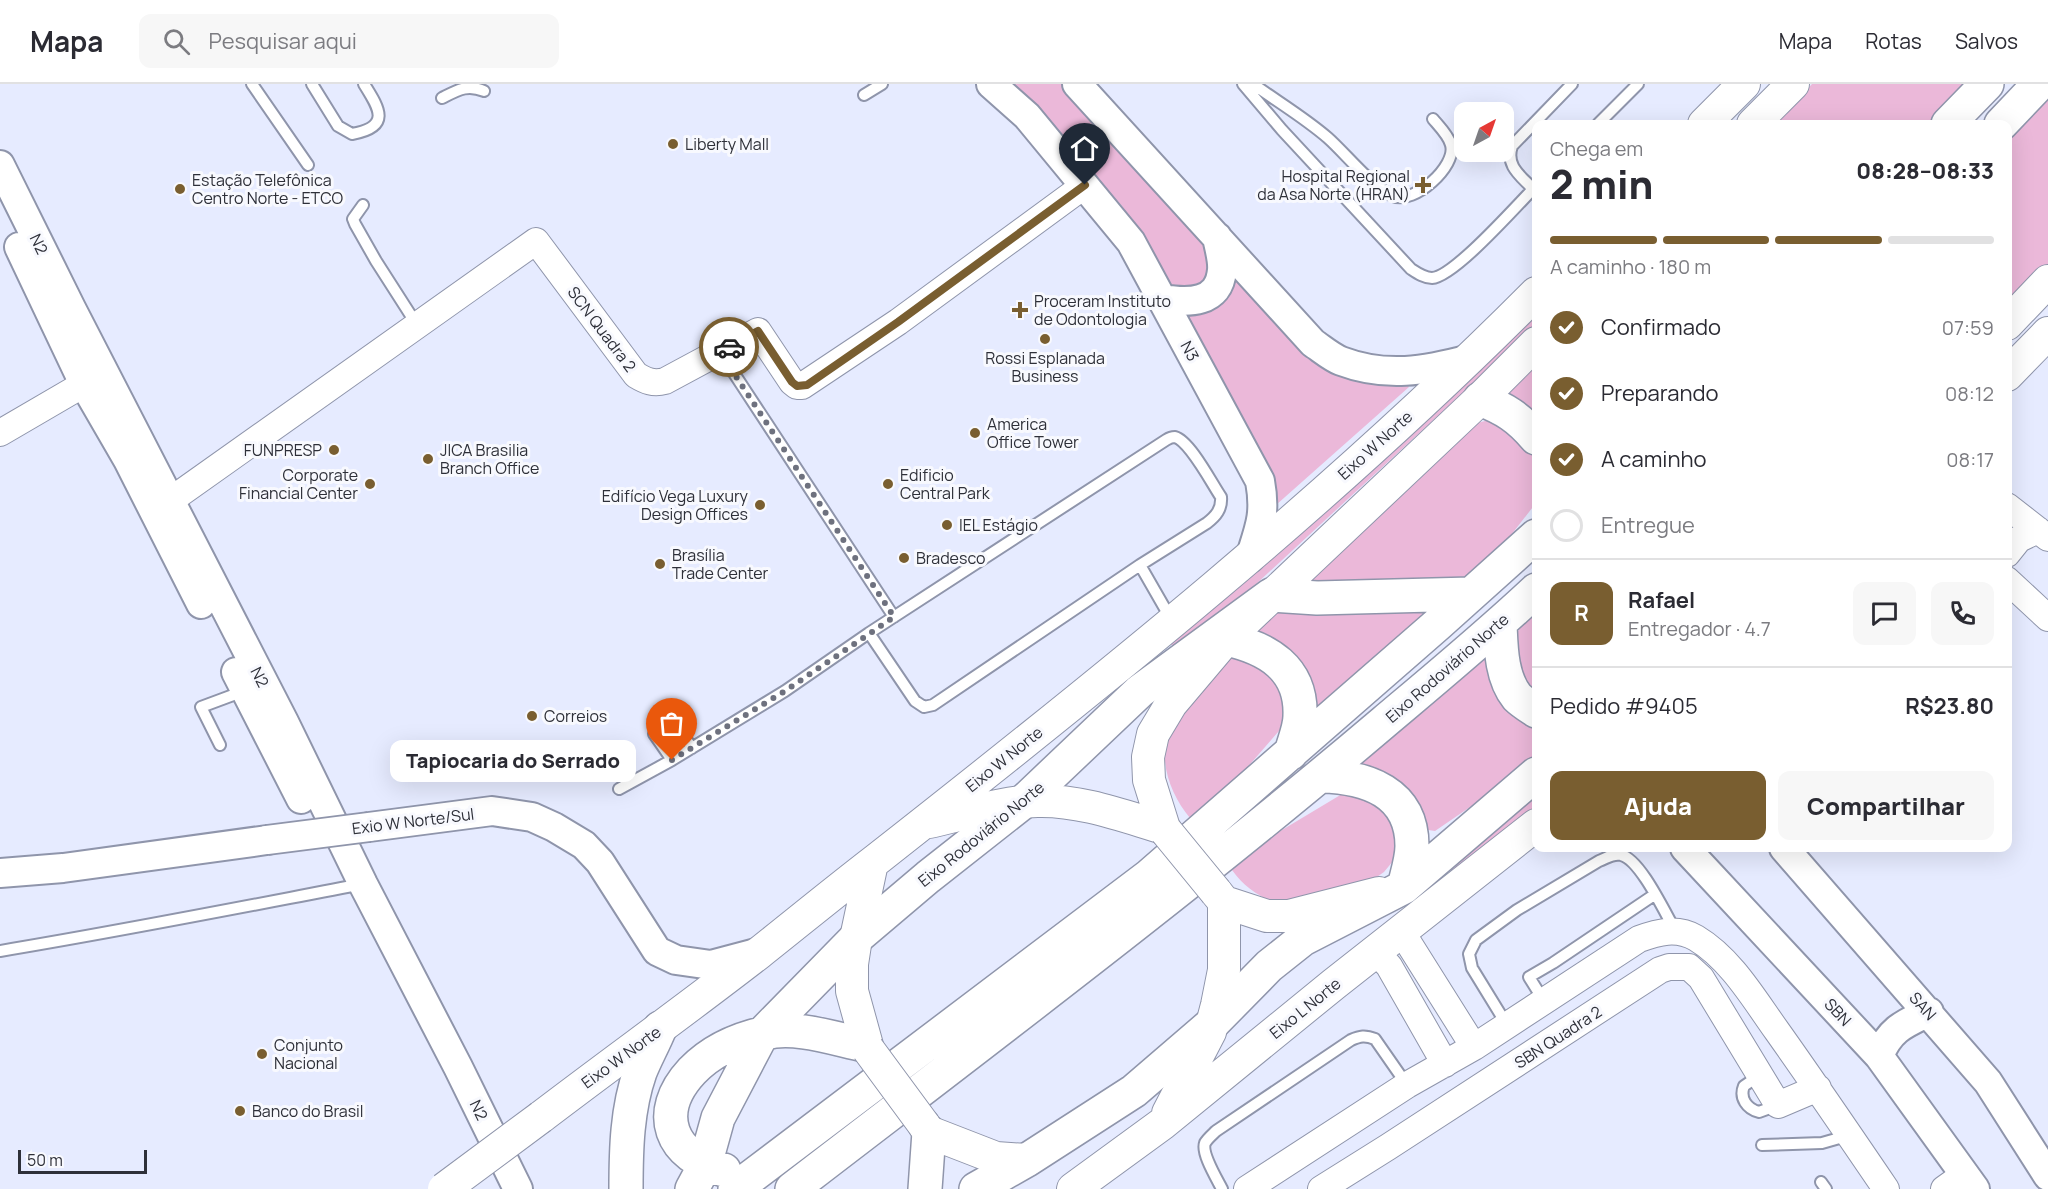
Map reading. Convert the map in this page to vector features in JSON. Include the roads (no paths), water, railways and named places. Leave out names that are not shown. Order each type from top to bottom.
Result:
[{"type":"highway","points":[[1952,120],[1987,84]]},
{"type":"highway","points":[[2005,120],[2039,84]]},
{"type":"highway","points":[[1480,399],[1504,409],[1521,421],[1532,433]]},
{"type":"highway","points":[[866,1047],[787,1030],[736,1041],[714,1053],[693,1071],[679,1089],[672,1103],[670,1120],[674,1137],[693,1158],[699,1177],[744,1183],[1149,876],[1532,540]]},
{"type":"highway","points":[[1271,595],[1317,598],[1471,594]]},
{"type":"highway","name":"Eixo Rodoviário Norte","points":[[792,1189],[1158,907],[1321,776],[1500,624],[1532,594]]},
{"type":"highway","name":"Eixo Rodoviário Norte","points":[[699,1177],[718,1118],[762,1034],[856,938],[1022,803],[1140,691],[1271,595]]},
{"type":"highway","points":[[1500,624],[1503,658],[1508,680],[1518,697],[1532,708]]},
{"type":"highway","points":[[1226,639],[1246,643],[1265,653],[1281,664],[1293,678],[1299,698],[1300,718],[1291,753]]},
{"type":"highway","points":[[1321,776],[1345,776],[1363,781],[1386,791],[1401,805],[1410,825],[1412,847],[1404,887]]},
{"type":"highway","points":[[976,1189],[1027,1160],[1134,1091],[1213,1023],[1269,966],[1304,939],[1404,887],[1532,777]]},
{"type":"highway","points":[[626,1189],[628,1123],[633,1097],[641,1071],[660,1029]]},
{"type":"highway","points":[[925,1189],[926,1129]]},
{"type":"main road","name":"N3","points":[[991,84],[1027,116],[1131,242],[1260,481],[1264,501],[1263,517],[1250,558]]},
{"type":"main road","points":[[1077,84],[1313,343],[1339,361],[1374,369],[1403,372],[1429,370],[1470,360]]},
{"type":"main road","points":[[1708,120],[1744,84]]},
{"type":"main road","points":[[1757,120],[1793,84]]},
{"type":"main road","name":"N2","points":[[0,165],[70,308],[171,500],[253,694],[272,717],[284,722],[355,886],[499,1189]]},
{"type":"main road","name":"N2","points":[[0,196],[6,220],[84,384],[128,460],[181,564],[355,886],[437,1025],[518,1189]]},
{"type":"main road","points":[[1162,299],[1198,301],[1210,294],[1220,282],[1223,268],[1217,237]]},
{"type":"main road","points":[[2012,319],[2048,281]]},
{"type":"main road","name":"Eixo W Norte","points":[[444,1189],[761,952],[1173,622],[1250,558],[1470,360],[1532,297]]},
{"type":"main road","points":[[70,308],[76,336],[89,364],[89,373],[84,384],[95,385],[105,392],[118,415],[134,429]]},
{"type":"main road","points":[[2012,370],[2048,333]]},
{"type":"main road","points":[[1404,887],[1347,899],[1289,916],[1267,916],[1220,897],[1165,830],[1149,780],[1148,757],[1153,734],[1170,704],[1226,639],[1532,347]]},
{"type":"main road","points":[[128,460],[151,492],[161,499],[171,500],[169,516],[181,564]]},
{"type":"main road","points":[[922,823],[1036,801],[1072,803],[1110,812],[1165,830]]},
{"type":"main road","name":"Exio W Norte/Sul","points":[[0,873],[63,868],[492,811],[532,817],[555,827],[584,845],[600,862],[657,951],[676,960],[711,964],[761,952]]},
{"type":"main road","name":"Eixo L Norte","points":[[1073,1189],[1162,1124],[1375,951],[1532,828]]},
{"type":"main road","name":"SBN","points":[[1689,852],[1880,1056],[1961,1184]]},
{"type":"main road","name":"SAN","points":[[1788,852],[1988,1082],[2048,1176]]},
{"type":"main road","points":[[872,863],[856,938],[852,991],[866,1047],[926,1129],[996,1158],[1027,1160]]},
{"type":"main road","points":[[1162,1124],[1213,1023],[1224,970],[1220,897]]},
{"type":"main road","points":[[1880,1056],[1884,1043],[1891,1034],[1929,1012]]},
{"type":"street","name":"SCN Quadra 2","points":[[171,500],[536,241],[636,375],[646,381],[656,383],[665,381],[758,331],[792,382],[797,386],[807,385],[898,322],[1085,185]]},
{"type":"street","points":[[0,433],[84,384]]},
{"type":"street","points":[[2012,510],[2043,534]]},
{"type":"street","points":[[2012,548],[2019,540],[2043,534]]},
{"type":"street","points":[[2012,585],[2048,618]]},
{"type":"street","points":[[1401,931],[1474,1047]]},
{"type":"street","points":[[1247,1189],[1407,1085],[1474,1047],[1639,939],[1655,933],[1675,931],[1695,938],[1718,955],[1747,990],[1818,1088],[1886,1189]]},
{"type":"street","points":[[1375,951],[1389,966],[1445,1064]]},
{"type":"street","name":"SBN Quadra 2","points":[[1321,1189],[1660,970],[1669,967],[1689,967],[1701,978],[1778,1106],[1818,1088]]},
{"type":"street","points":[[1553,995],[1569,1008],[1571,1028]]},
{"type":"street","points":[[1368,1111],[1368,1122],[1388,1147]]},
{"type":"street","points":[[1338,1130],[1350,1145],[1359,1165]]},
{"type":"lane","points":[[252,84],[308,165]]},
{"type":"lane","points":[[312,84],[338,126],[352,134],[371,128],[378,122],[380,113],[364,84]]},
{"type":"lane","points":[[864,95],[882,84]]},
{"type":"lane","points":[[1243,84],[1282,130],[1411,269],[1421,276],[1431,278],[1441,276],[1458,265],[1532,190]]},
{"type":"lane","points":[[1253,84],[1326,137],[1380,188],[1402,199],[1424,189],[1449,163],[1452,153],[1451,144],[1433,118]]},
{"type":"lane","points":[[1537,120],[1572,84]]},
{"type":"lane","points":[[442,99],[469,85],[484,91]]},
{"type":"lane","points":[[1601,120],[1631,86]]},
{"type":"lane","points":[[1282,130],[1296,115]]},
{"type":"lane","points":[[1532,125],[1512,146],[1509,153],[1512,167],[1532,186]]},
{"type":"lane","points":[[363,205],[353,219],[355,224],[417,324]]},
{"type":"lane","points":[[720,352],[894,617]]},
{"type":"lane","points":[[619,789],[672,760],[785,691],[869,633],[1172,437],[1191,450],[1221,497],[1215,516],[1207,523],[1140,565],[933,705],[924,707],[915,701],[869,633]]},
{"type":"lane","points":[[1140,565],[1173,622]]},
{"type":"lane","points":[[220,745],[201,707],[253,694]]},
{"type":"lane","points":[[673,720],[692,748]]},
{"type":"lane","points":[[654,734],[672,760]]},
{"type":"lane","points":[[1507,1025],[1472,968],[1469,954],[1476,940],[1517,910],[1613,854],[1623,855],[1630,859],[1642,874],[1675,931]]},
{"type":"lane","points":[[0,951],[355,886]]},
{"type":"lane","points":[[1553,995],[1529,977],[1654,895]]},
{"type":"lane","points":[[1222,1189],[1205,1153],[1205,1143],[1209,1138],[1351,1040],[1359,1036],[1375,1039],[1407,1085]]},
{"type":"lane","points":[[1762,1145],[1822,1143],[1850,1135]]},
{"type":"place","name":"Liberty Mall","points":[[673,144]]},
{"type":"place","name":"Hospital Regional da Asa Norte (HRAN)","points":[[1423,185]]},
{"type":"place","name":"Estação Telefônica Centro Norte - ETCO","points":[[180,189]]},
{"type":"place","name":"Proceram Instituto de Odontologia","points":[[1020,310]]},
{"type":"place","name":"Rossi Esplanada Business","points":[[1045,339]]},
{"type":"place","name":"America Office Tower","points":[[975,433]]},
{"type":"place","name":"FUNPRESP","points":[[334,450]]},
{"type":"place","name":"JICA Brasilia Branch Office","points":[[428,459]]},
{"type":"place","name":"Corporate Financial Center","points":[[370,484]]},
{"type":"place","name":"Edificio Central Park","points":[[888,484]]},
{"type":"place","name":"Edifício Vega Luxury Design Offices","points":[[760,505]]},
{"type":"place","name":"IEL Estágio","points":[[947,525]]},
{"type":"place","name":"Bradesco","points":[[904,558]]},
{"type":"place","name":"Brasília Trade Center","points":[[660,564]]},
{"type":"place","name":"Correios","points":[[532,716]]},
{"type":"place","name":"Tapiocaria do Serrado","points":[[672,760]]},
{"type":"place","name":"Conjunto Nacional","points":[[262,1054]]},
{"type":"place","name":"Banco do Brasil","points":[[240,1111]]}]
